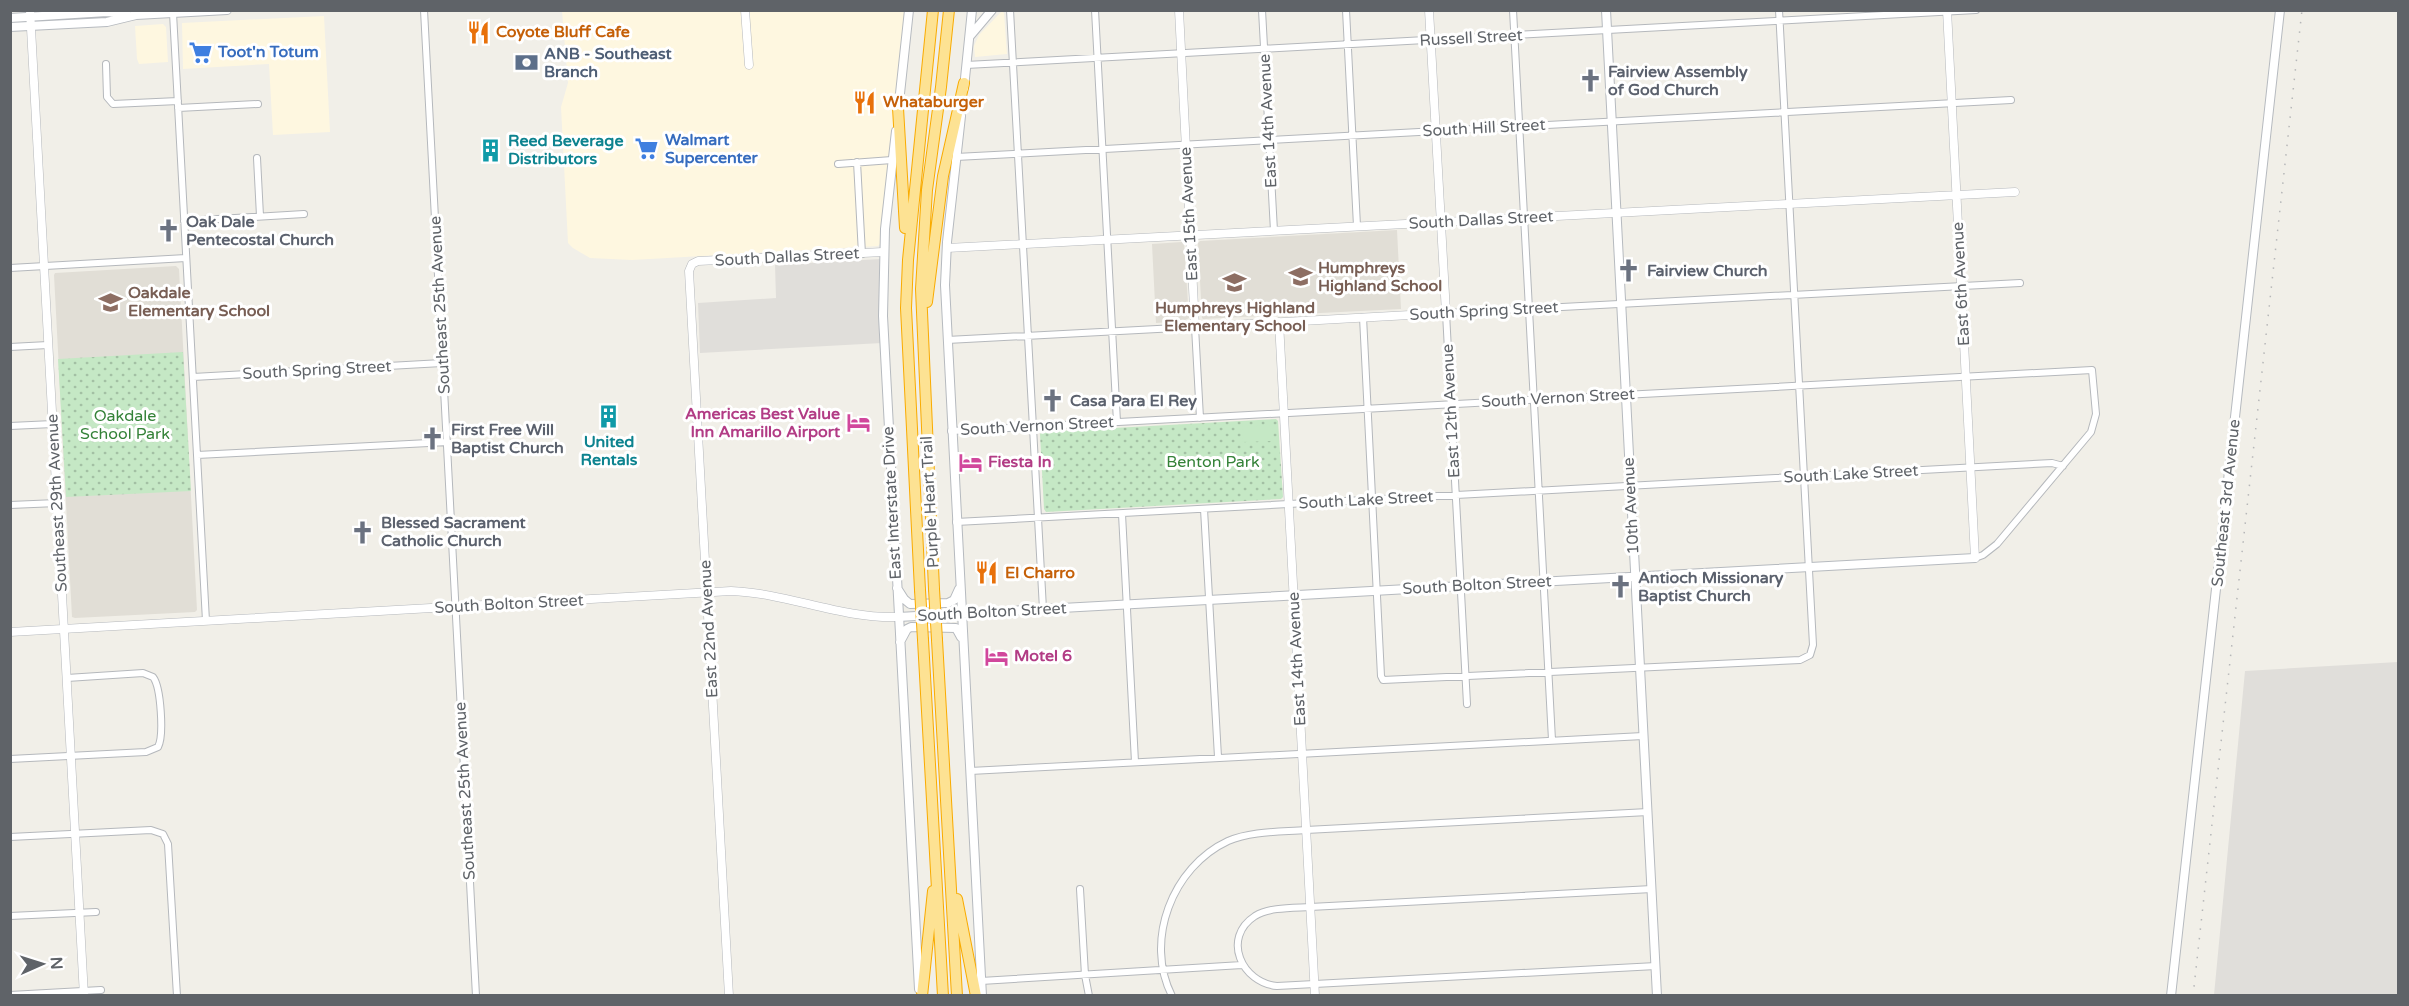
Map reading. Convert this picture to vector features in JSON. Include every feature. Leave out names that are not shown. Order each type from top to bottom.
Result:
[{"type":"highway","name":"Purple Heart Trail","points":[[933,10],[906,308],[943,996]]},
{"type":"highway","name":"Purple Heart Trail","points":[[949,10],[922,244],[921,289],[934,589],[957,996]]},
{"type":"highway","points":[[924,356],[927,298],[943,176],[964,83]]},
{"type":"highway","points":[[898,108],[907,278]]},
{"type":"highway","points":[[921,996],[936,864]]},
{"type":"highway","points":[[950,871],[975,996]]},
{"type":"main road","points":[[10,18],[107,22],[136,13],[227,10]]},
{"type":"main road","name":"East Interstate Drive","points":[[909,10],[883,252],[883,316],[899,643],[921,996]]},
{"type":"main road","points":[[972,10],[945,285],[982,996]]},
{"type":"main road","points":[[969,39],[992,10]]},
{"type":"main road","name":"Southeast 3rd Avenue","points":[[2171,996],[2280,10]]},
{"type":"main road","name":"10th Avenue","points":[[1605,12],[1658,996]]},
{"type":"main road","points":[[10,27],[30,18]]},
{"type":"main road","name":"South Bolton Street","points":[[898,617],[1976,558]]},
{"type":"main road","points":[[896,588],[910,604],[948,603],[954,600],[960,586]]},
{"type":"main road","points":[[899,643],[907,629],[911,627],[949,626],[956,628],[963,640]]},
{"type":"street","name":"Southeast 25th Avenue","points":[[424,10],[476,996]]},
{"type":"street","points":[[745,10],[749,65]]},
{"type":"street","points":[[1011,10],[1043,609]]},
{"type":"street","points":[[1095,10],[1117,422]]},
{"type":"street","name":"East 15th Avenue","points":[[1179,10],[1200,418]]},
{"type":"street","name":"East 14th Avenue","points":[[1262,10],[1274,231]]},
{"type":"street","points":[[1346,10],[1357,226]]},
{"type":"street","name":"East 12th Avenue","points":[[1430,10],[1467,704]]},
{"type":"street","points":[[1513,10],[1552,740]]},
{"type":"street","points":[[1363,317],[1376,591],[1383,680],[1800,660],[1810,655],[1813,645],[1779,10]]},
{"type":"street","name":"Russell Street","points":[[966,65],[1976,10]]},
{"type":"street","name":"East 6th Avenue","points":[[1947,11],[1976,558]]},
{"type":"street","points":[[173,13],[206,621]]},
{"type":"street","name":"Southeast 29th Avenue","points":[[30,18],[84,993]]},
{"type":"street","points":[[106,64],[107,97],[113,104],[258,104]]},
{"type":"street","name":"South Hill Street","points":[[956,157],[2011,100]]},
{"type":"street","points":[[258,158],[260,216]]},
{"type":"street","points":[[838,164],[892,160]]},
{"type":"street","points":[[857,162],[861,254]]},
{"type":"street","name":"South Dallas Street","points":[[947,248],[2015,192]]},
{"type":"street","points":[[184,220],[304,214]]},
{"type":"street","name":"South Dallas Street","points":[[692,264],[698,261],[883,252]]},
{"type":"street","points":[[10,268],[186,258]]},
{"type":"street","name":"East 22nd Avenue","points":[[692,264],[689,271],[729,996]]},
{"type":"street","name":"South Spring Street","points":[[947,340],[2020,283]]},
{"type":"street","name":"East 14th Avenue","points":[[1279,322],[1315,996]]},
{"type":"street","points":[[10,347],[48,345]]},
{"type":"street","name":"South Spring Street","points":[[193,377],[442,363]]},
{"type":"street","name":"South Vernon Street","points":[[951,431],[2092,370],[2095,424],[2063,466]]},
{"type":"street","points":[[10,426],[53,424]]},
{"type":"street","points":[[197,455],[448,442]]},
{"type":"street","name":"South Lake Street","points":[[956,522],[2052,463],[2063,466]]},
{"type":"street","points":[[1976,558],[1997,544],[2063,466]]},
{"type":"street","points":[[10,505],[57,503]]},
{"type":"street","points":[[1204,509],[1218,757]]},
{"type":"street","points":[[1122,514],[1135,762]]},
{"type":"street","name":"South Bolton Street","points":[[10,632],[750,592],[848,614],[898,617]]},
{"type":"street","points":[[10,759],[146,752],[158,747],[161,735],[159,688],[153,677],[142,674],[67,678]]},
{"type":"street","points":[[970,771],[1643,736]]},
{"type":"street","points":[[1172,996],[1163,970],[1161,936],[1169,904],[1192,869],[1228,842],[1257,835],[1306,830],[1648,812]]},
{"type":"street","points":[[10,837],[151,830],[163,834],[168,844],[177,996]]},
{"type":"street","points":[[1080,889],[1085,975],[1089,996]]},
{"type":"street","points":[[1652,889],[1267,911],[1252,918],[1240,934],[1238,956],[1242,966],[1259,982],[1268,986],[1656,966]]},
{"type":"street","points":[[10,916],[96,912]]},
{"type":"street","points":[[981,981],[1242,966]]},
{"type":"street","points":[[10,995],[84,993],[101,990]]},
{"type":"shaded area","points":[[562,11],[905,11],[881,243],[878,246],[632,260],[590,258],[573,248],[568,243],[561,107],[568,83]]},
{"type":"shaded area","points":[[1002,11],[1007,54],[975,57],[974,46],[979,35]]},
{"type":"shaded area","points":[[324,16],[330,132],[273,135],[269,64],[183,69],[182,23]]},
{"type":"shaded area","points":[[163,24],[166,27],[168,62],[139,64],[135,26]]},
{"type":"shaded area","name":"Humphreys Highland School","points":[[1397,230],[1401,309],[1202,318],[1198,243],[1200,241]]},
{"type":"shaded area","points":[[1184,243],[1189,318],[1183,321],[1156,323],[1152,244]]},
{"type":"shaded area","points":[[881,259],[879,288],[882,343],[700,353],[698,303],[776,298],[775,265]]},
{"type":"shaded area","points":[[176,266],[179,269],[197,610],[195,612],[75,618],[72,617],[54,275],[55,273]]},
{"type":"shaded area","points":[[2398,662],[2398,995],[2214,995],[2245,671]]},
{"type":"green space","name":"Oakdale School Park","points":[[183,352],[191,491],[66,497],[58,359]]},
{"type":"green space","name":"Benton Park","points":[[1276,419],[1278,421],[1283,497],[1281,499],[1046,512],[1044,509],[1040,434],[1042,432]]},
{"type":"green space","points":[[1272,425],[1273,441],[1243,442],[1242,427]]},
{"type":"railway","points":[[2193,996],[2302,10]]},
{"type":"place","name":"Coyote Bluff Cafe","points":[[478,32]]},
{"type":"place","name":"Toot'n Totum","points":[[200,52]]},
{"type":"place","name":"ANB - Southeast Branch","points":[[526,63]]},
{"type":"place","name":"Fairview Assembly of God Church","points":[[1590,81]]},
{"type":"place","name":"Whataburger","points":[[865,102]]},
{"type":"place","name":"Walmart Supercenter","points":[[647,149]]},
{"type":"place","name":"Reed Beverage Distributors","points":[[490,150]]},
{"type":"place","name":"Oak Dale Pentecostal Church","points":[[168,231]]},
{"type":"place","name":"Fairview Church","points":[[1629,271]]},
{"type":"place","name":"Humphreys Highland School","points":[[1300,277]]},
{"type":"place","name":"Humphreys Highland Elementary School","points":[[1235,283]]},
{"type":"place","name":"Oakdale Elementary School","points":[[110,302]]},
{"type":"place","name":"Casa Para El Rey","points":[[1052,401]]},
{"type":"place","name":"United Rentals","points":[[609,417]]},
{"type":"place","name":"Americas Best Value Inn Amarillo Airport","points":[[858,423]]},
{"type":"place","name":"First Free Will Baptist Church","points":[[433,439]]},
{"type":"place","name":"Fiesta In","points":[[970,462]]},
{"type":"place","name":"Blessed Sacrament Catholic Church","points":[[363,532]]},
{"type":"place","name":"El Charro","points":[[987,573]]},
{"type":"place","name":"Antioch Missionary Baptist Church","points":[[1620,587]]},
{"type":"place","name":"Motel 6","points":[[996,656]]}]
